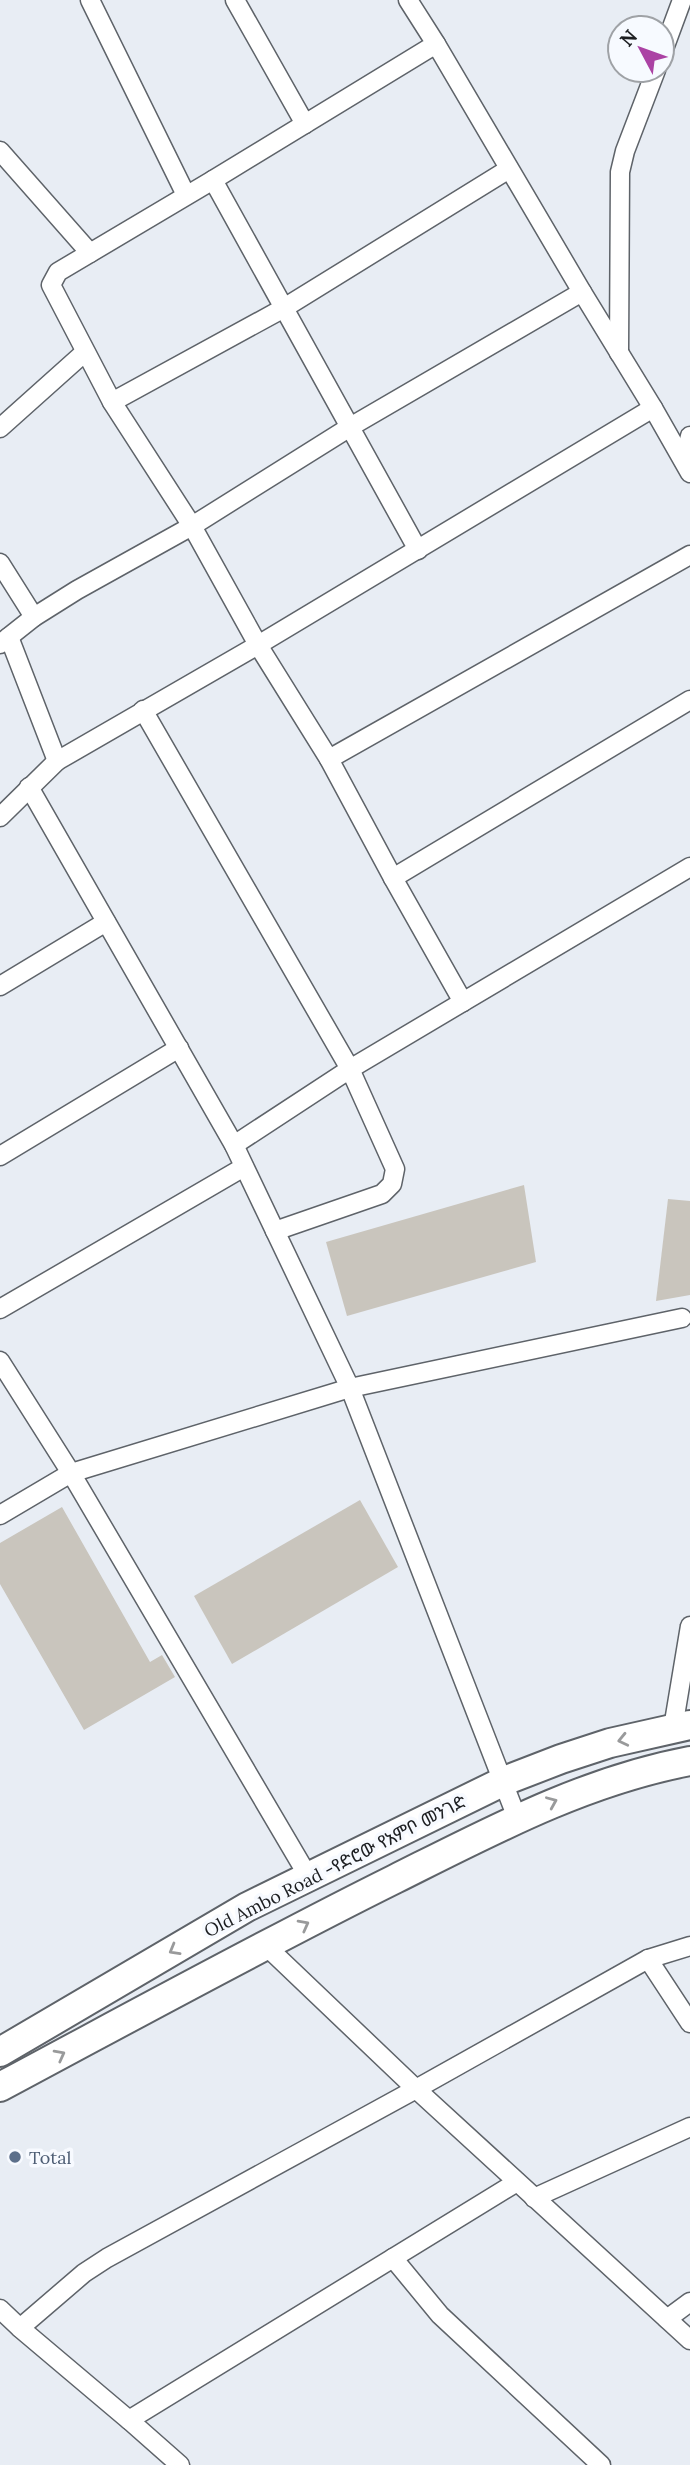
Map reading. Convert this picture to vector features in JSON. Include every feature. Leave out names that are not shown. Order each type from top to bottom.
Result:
[{"type":"main road","name":"Old Ambo Road -የድሮው የአምቦ መንገድ","points":[[0,2052],[247,1907],[503,1781],[610,1743],[681,1727]]},
{"type":"main road","points":[[0,2087],[265,1945],[517,1818],[573,1793],[658,1767],[690,1761]]},
{"type":"street","points":[[90,0],[186,195]]},
{"type":"street","points":[[235,0],[305,124]]},
{"type":"street","points":[[408,0],[687,467]]},
{"type":"street","points":[[436,44],[58,272],[51,285],[112,402],[192,526],[258,645],[329,759],[463,1002]]},
{"type":"street","points":[[620,353],[620,172],[625,150],[651,84]]},
{"type":"street","points":[[0,150],[90,253]]},
{"type":"street","points":[[112,402],[284,308],[509,169]]},
{"type":"street","points":[[213,180],[418,550]]},
{"type":"street","points":[[57,761],[4,640],[77,590],[192,526],[350,427],[582,292]]},
{"type":"street","points":[[0,428],[85,352]]},
{"type":"street","points":[[0,817],[57,761],[258,645],[653,408]]},
{"type":"street","points":[[687,467],[690,436]]},
{"type":"street","points":[[329,759],[690,555]]},
{"type":"street","points":[[0,563],[34,617]]},
{"type":"street","points":[[393,878],[690,700]]},
{"type":"street","points":[[143,710],[350,1069],[395,1170],[392,1184],[382,1194],[275,1231]]},
{"type":"street","points":[[29,787],[234,1145],[350,1388],[517,1818]]},
{"type":"street","points":[[234,1145],[350,1069],[690,867]]},
{"type":"street","points":[[0,986],[106,922]]},
{"type":"street","points":[[0,1156],[179,1048]]},
{"type":"street","points":[[0,1309],[244,1167]]},
{"type":"street","points":[[0,1515],[71,1473],[350,1388],[682,1318]]},
{"type":"street","points":[[0,1361],[71,1473],[308,1876]]},
{"type":"street","points":[[681,1727],[690,1626]]},
{"type":"street","points":[[265,1945],[416,2089],[690,2340]]},
{"type":"street","points":[[20,2328],[84,2273],[107,2258],[648,1959],[690,1946]]},
{"type":"street","points":[[648,1959],[690,2023]]},
{"type":"street","points":[[534,2198],[690,2127]]},
{"type":"street","points":[[129,2420],[517,2182]]},
{"type":"street","points":[[393,2258],[440,2315],[601,2465]]},
{"type":"street","points":[[667,2319],[690,2302]]},
{"type":"street","points":[[0,2309],[180,2465]]},
{"type":"building","points":[[524,1185],[536,1262],[347,1316],[326,1242]]},
{"type":"building","points":[[668,1199],[690,1201],[690,1295],[656,1301]]},
{"type":"building","points":[[360,1500],[398,1567],[232,1664],[194,1596]]},
{"type":"building","points":[[62,1507],[150,1662],[162,1655],[175,1677],[84,1730],[0,1584],[0,1543]]},
{"type":"place","name":"Total","points":[[15,2157]]}]
